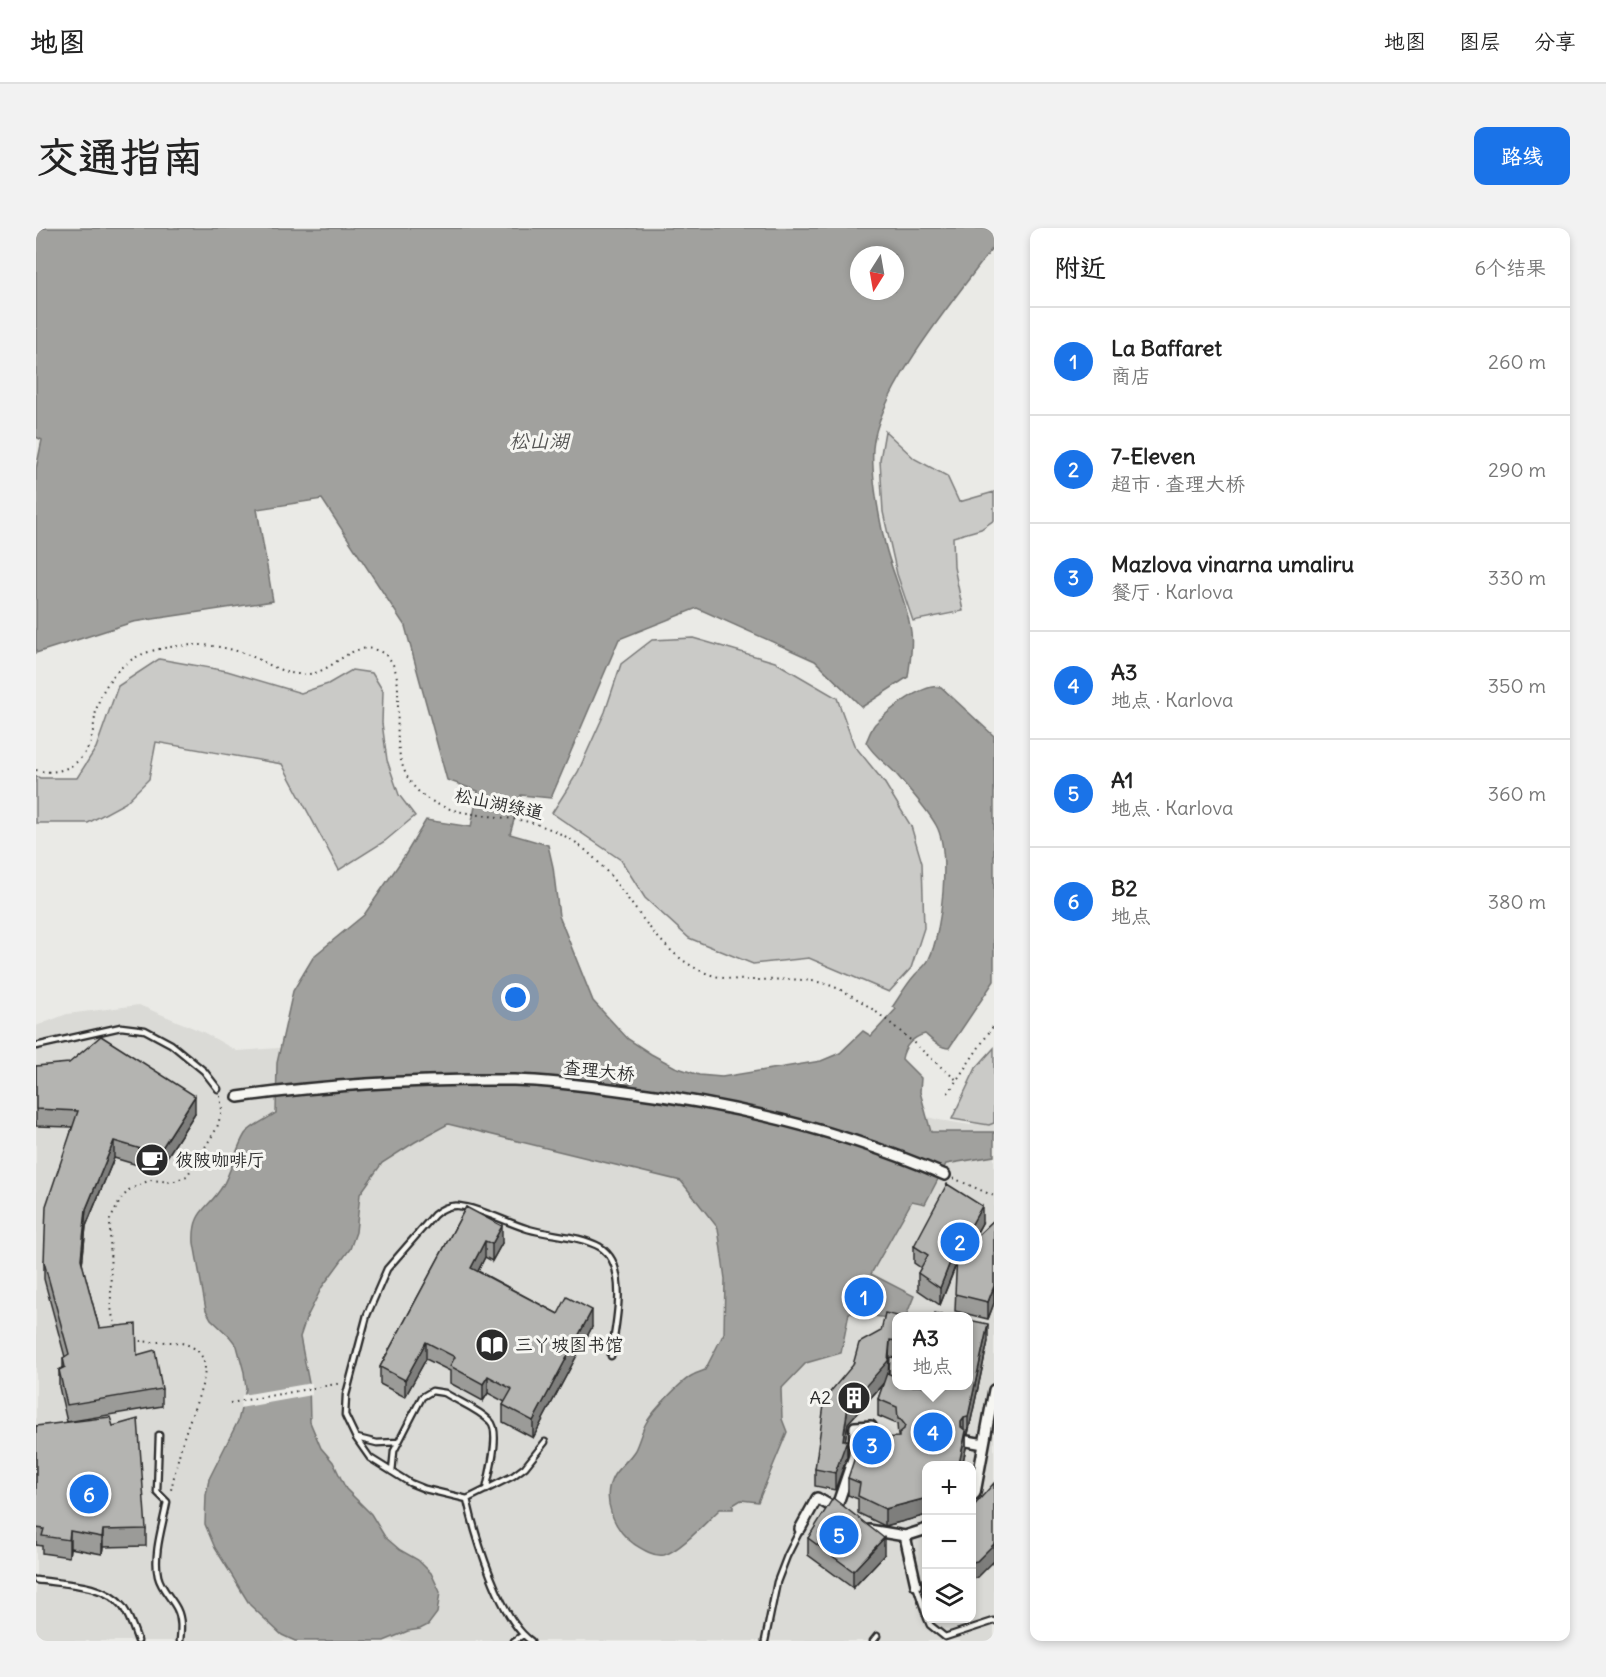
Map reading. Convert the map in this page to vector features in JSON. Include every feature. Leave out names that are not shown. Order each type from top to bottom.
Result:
[{"type":"street","name":"查理大桥","points":[[238,1097],[299,1088],[365,1083],[515,1080],[582,1085],[705,1103],[820,1129],[902,1156],[945,1175]]},
{"type":"street","points":[[976,1488],[984,1444],[990,1431],[994,1390]]},
{"type":"street","points":[[800,1529],[817,1498],[836,1509],[854,1455],[854,1446],[855,1427],[871,1426],[877,1445],[854,1446]]},
{"type":"street","points":[[967,1441],[984,1444]]},
{"type":"street","points":[[869,1530],[905,1536],[922,1531]]},
{"type":"street","points":[[905,1536],[916,1585]]},
{"type":"lane","points":[[36,1046],[121,1027],[145,1030],[179,1050],[204,1071],[218,1089]]},
{"type":"lane","points":[[545,1442],[525,1467],[513,1476],[467,1499],[424,1489],[370,1458],[356,1438],[345,1415],[346,1395],[367,1315],[387,1269],[417,1233],[442,1208],[457,1206],[478,1210],[528,1229],[589,1242],[603,1248],[612,1260],[618,1282],[611,1356]]},
{"type":"lane","points":[[392,1472],[394,1451],[422,1397],[432,1391],[445,1393],[487,1419],[493,1426],[494,1441],[486,1490]]},
{"type":"lane","points":[[159,1435],[157,1492],[167,1502],[157,1568],[161,1586],[180,1617],[180,1641]]},
{"type":"lane","points":[[356,1438],[377,1443],[398,1442]]},
{"type":"lane","points":[[467,1499],[475,1533],[488,1569],[523,1635],[531,1641]]},
{"type":"lane","points":[[765,1641],[777,1582],[800,1529]]},
{"type":"lane","points":[[36,1580],[106,1593],[125,1610],[138,1641]]},
{"type":"lane","points":[[916,1585],[922,1603]]},
{"type":"lane","points":[[929,1623],[945,1639],[994,1620]]},
{"type":"lane","points":[[514,1641],[523,1635]]},
{"type":"path","name":"松山湖绿道","points":[[36,770],[58,772],[69,768],[82,758],[90,742],[103,692],[123,665],[143,654],[201,645],[248,654],[286,673],[308,674],[329,668],[354,651],[367,648],[376,650],[387,656],[396,669],[399,681],[397,739],[400,760],[413,786],[435,803],[456,810],[515,819],[560,832],[578,844],[602,867],[670,950],[700,971],[718,977],[740,980],[821,982],[856,999],[898,1030],[957,1080]]},
{"type":"path","points":[[948,1093],[994,1025]]},
{"type":"path","points":[[118,1328],[113,1319],[111,1307],[110,1220],[121,1199],[129,1190],[150,1180],[172,1182],[187,1176],[217,1128],[222,1110],[218,1089]]},
{"type":"path","points":[[945,1175],[994,1196]]},
{"type":"path","points":[[130,1337],[146,1342],[189,1345],[197,1350],[204,1362],[203,1379],[180,1451],[167,1502]]},
{"type":"path","points":[[230,1403],[331,1385]]},
{"type":"shaded area","points":[[885,431],[915,459],[947,476],[959,502],[994,492],[994,520],[981,529],[953,537],[954,567],[963,611],[913,621],[897,574],[883,512],[880,460]]},
{"type":"shaded area","points":[[693,638],[775,662],[837,698],[854,745],[884,782],[911,826],[922,863],[924,928],[911,968],[889,992],[809,958],[753,964],[689,938],[645,898],[621,860],[552,813],[578,772],[605,712],[621,664],[652,640]]},
{"type":"shaded area","points":[[159,659],[227,671],[301,693],[328,684],[352,670],[372,673],[383,691],[382,723],[387,760],[399,795],[415,816],[385,841],[339,870],[282,764],[156,742],[149,779],[125,803],[88,823],[36,823],[36,776],[40,778],[77,778],[96,748],[118,686]]},
{"type":"shaded area","points":[[139,1005],[203,1032],[237,1051],[507,1032],[758,1089],[834,1092],[939,1120],[970,1125],[994,1120],[994,1641],[36,1641],[36,1026],[67,1014]]},
{"type":"shaded area","points":[[994,1048],[994,1123],[989,1125],[952,1119],[976,1068]]},
{"type":"water","name":"松山湖","points":[[36,228],[994,228],[994,246],[922,343],[889,398],[878,424],[873,448],[874,484],[878,509],[888,555],[911,632],[908,677],[862,707],[815,661],[697,608],[619,639],[551,798],[521,795],[510,834],[548,845],[559,916],[593,1001],[628,1039],[675,1067],[699,1075],[722,1077],[821,1061],[840,1053],[863,1031],[871,1036],[896,1009],[893,1006],[911,979],[929,959],[934,947],[941,912],[944,872],[941,837],[923,806],[866,742],[872,728],[906,699],[925,689],[941,687],[994,736],[994,981],[949,1048],[939,1045],[925,1034],[910,1043],[902,1059],[921,1078],[920,1092],[931,1132],[994,1132],[994,1156],[946,1164],[925,1204],[912,1201],[871,1274],[914,1296],[908,1312],[892,1312],[892,1318],[849,1313],[841,1353],[806,1363],[781,1389],[782,1419],[787,1432],[758,1502],[741,1500],[733,1505],[733,1509],[720,1509],[678,1548],[664,1555],[652,1554],[634,1544],[620,1531],[611,1513],[608,1494],[610,1484],[614,1475],[635,1450],[648,1420],[681,1384],[694,1374],[705,1370],[724,1333],[725,1279],[718,1228],[681,1181],[448,1124],[382,1163],[360,1194],[356,1232],[350,1249],[322,1287],[300,1337],[309,1383],[310,1422],[321,1448],[333,1462],[346,1489],[371,1514],[385,1537],[400,1550],[418,1560],[431,1573],[440,1592],[437,1613],[428,1625],[384,1641],[295,1641],[282,1635],[250,1605],[215,1548],[205,1524],[209,1479],[238,1421],[246,1389],[237,1346],[211,1319],[206,1310],[194,1243],[196,1224],[202,1211],[217,1195],[225,1181],[245,1134],[255,1125],[276,1113],[277,1063],[293,991],[314,956],[364,915],[426,820],[471,827],[478,791],[447,780],[405,626],[322,499],[257,509],[273,601],[133,622],[36,653],[36,469],[42,440],[36,437]]},
{"type":"pier","points":[[312,1383],[312,1395],[240,1408],[242,1395]]},
{"type":"building","points":[[101,1036],[195,1096],[158,1154],[114,1141],[86,1209],[81,1259],[99,1328],[136,1324],[137,1355],[155,1350],[162,1389],[67,1405],[59,1370],[65,1367],[63,1358],[69,1354],[44,1262],[46,1206],[78,1111],[36,1109],[36,1066],[69,1063]]},
{"type":"building","points":[[947,1184],[982,1206],[964,1238],[960,1237],[940,1288],[918,1273],[928,1255],[914,1246]]},
{"type":"building","name":"三丫坡图书馆","points":[[466,1207],[502,1226],[492,1244],[485,1241],[471,1268],[558,1314],[567,1297],[592,1310],[533,1421],[503,1405],[512,1389],[488,1376],[483,1384],[450,1366],[455,1357],[426,1342],[405,1380],[380,1367]]},
{"type":"building","points":[[994,1220],[994,1286],[988,1302],[955,1294],[957,1255]]},
{"type":"building","name":"A2","points":[[885,1313],[892,1315],[892,1340],[890,1340],[888,1361],[848,1406],[843,1440],[847,1440],[835,1473],[815,1469],[825,1398],[853,1365],[859,1343],[881,1331]]},
{"type":"building","points":[[973,1321],[988,1324],[968,1417],[961,1422],[961,1427],[966,1431],[960,1461],[922,1461],[922,1499],[885,1509],[858,1496],[860,1483],[848,1478],[861,1439],[899,1437],[899,1433],[904,1429],[905,1425],[898,1419],[897,1407],[878,1399],[887,1373],[892,1375],[892,1390],[973,1390]]},
{"type":"building","points":[[110,1417],[113,1426],[138,1419],[146,1529],[103,1530],[102,1537],[70,1531],[69,1540],[42,1536],[44,1529],[36,1528],[36,1426]]},
{"type":"building","points":[[994,1483],[994,1544],[976,1561],[976,1515],[976,1503]]},
{"type":"building","points":[[833,1498],[884,1538],[853,1571],[808,1538]]},
{"type":"place","name":"彼陂咖啡厅","points":[[152,1160]]},
{"type":"place","name":"7-Eleven","points":[[960,1242]]},
{"type":"place","name":"La Baffaret","points":[[864,1297]]},
{"type":"place","name":"三丫坡图书馆","points":[[492,1345]]},
{"type":"place","name":"A2","points":[[854,1398]]},
{"type":"place","name":"A3","points":[[933,1432]]},
{"type":"place","name":"Mazlova vinarna umaliru","points":[[872,1445]]},
{"type":"place","name":"B2","points":[[89,1494]]},
{"type":"place","name":"A1","points":[[839,1535]]}]
